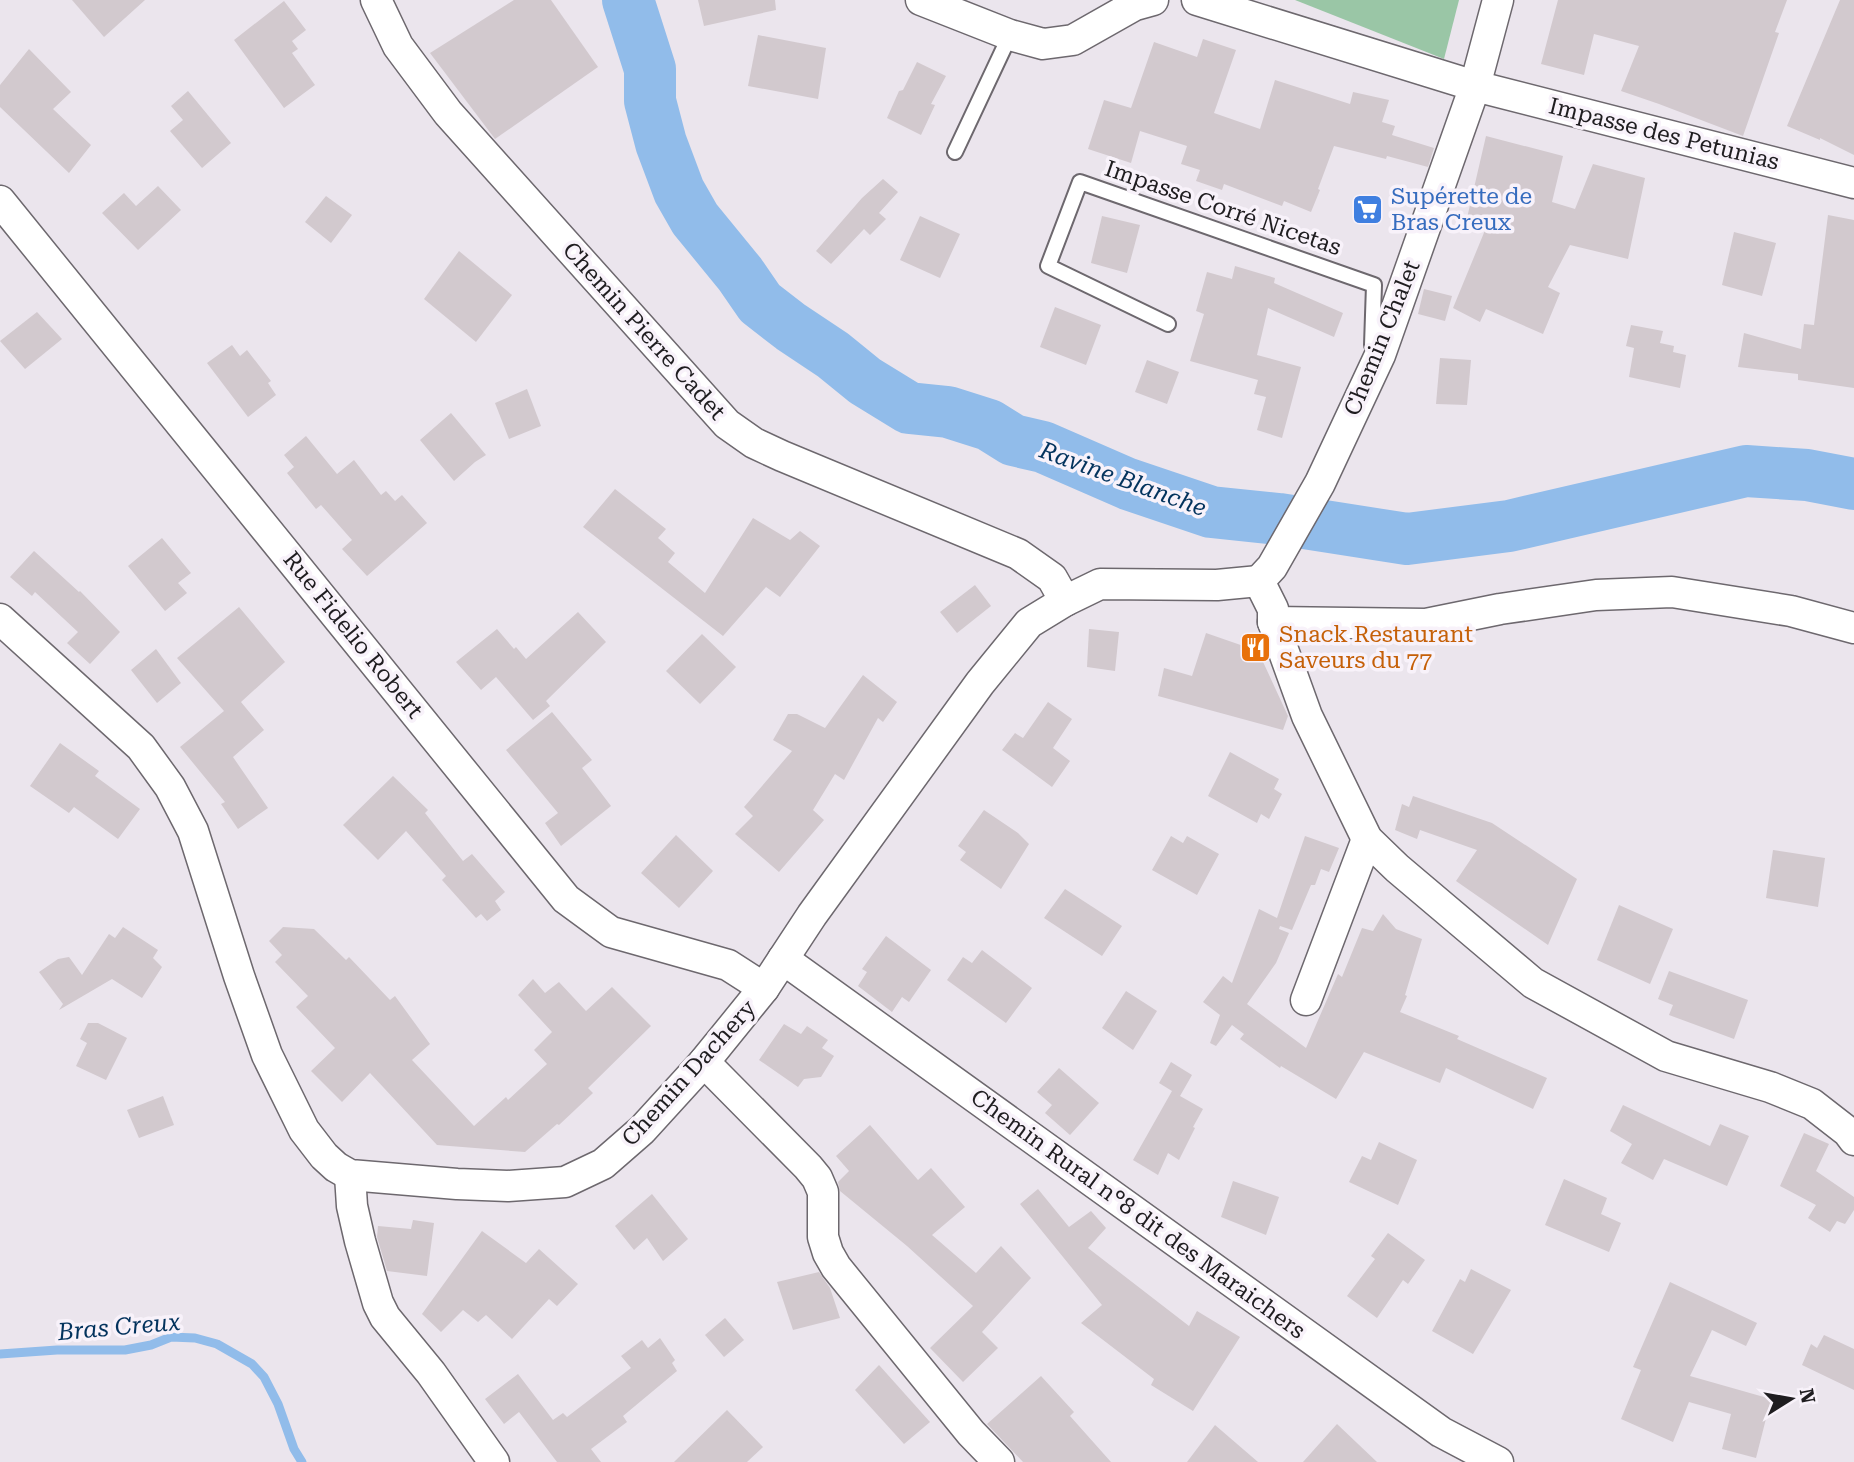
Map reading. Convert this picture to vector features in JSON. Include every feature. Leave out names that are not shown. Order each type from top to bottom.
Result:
[{"type":"street","name":"Chemin Pierre Cadet","points":[[376,0],[398,46],[448,113],[727,424],[754,443],[782,456],[1018,554],[1052,578],[1065,601]]},
{"type":"street","points":[[921,0],[1010,36],[1043,44],[1073,40],[1135,5],[1153,0]]},
{"type":"street","name":"Impasse des Petunias","points":[[1197,0],[1475,86],[1854,183]]},
{"type":"street","name":"Chemin Chalet","points":[[1266,574],[1320,483],[1380,355],[1475,86],[1498,0]]},
{"type":"street","name":"Rue Fidelio Robert","points":[[0,201],[566,899],[611,932],[728,965],[764,988]]},
{"type":"street","name":"Chemin Dachery","points":[[350,1175],[495,1186],[565,1182],[603,1164],[642,1130],[704,1062],[764,988],[980,683],[1029,623],[1100,583],[1217,585],[1266,574]]},
{"type":"street","points":[[1266,574],[1273,622],[1307,716],[1367,839],[1397,869],[1533,983],[1666,1056],[1770,1087],[1812,1104],[1848,1132],[1854,1140]]},
{"type":"street","points":[[1273,622],[1426,624],[1500,609],[1596,595],[1672,592],[1791,611],[1854,628]]},
{"type":"street","points":[[0,619],[141,747],[170,787],[193,831],[267,1055],[304,1130],[324,1156],[350,1175],[352,1206],[378,1303],[385,1317],[431,1373],[494,1462]]},
{"type":"street","points":[[1306,1000],[1367,839]]},
{"type":"street","name":"Chemin Rural n°8 dit des Maraichers","points":[[783,959],[1441,1432],[1492,1460]]},
{"type":"street","points":[[704,1062],[817,1178],[823,1192],[823,1237],[836,1267],[971,1433],[999,1462]]},
{"type":"lane","points":[[955,152],[1010,36]]},
{"type":"lane","name":"Impasse Corré Nicetas","points":[[1168,324],[1048,266],[1080,182],[1374,285],[1373,345],[1380,355]]},
{"type":"green space","points":[[1295,0],[1459,0],[1444,59]]},
{"type":"building","points":[[72,0],[145,0],[104,37]]},
{"type":"building","points":[[514,0],[551,0],[598,67],[495,139],[430,53]]},
{"type":"building","points":[[698,0],[775,0],[776,10],[704,26]]},
{"type":"building","points":[[1558,0],[1787,0],[1775,32],[1779,33],[1743,136],[1621,91],[1639,46],[1594,34],[1584,75],[1541,64]]},
{"type":"building","points":[[1840,0],[1854,0],[1854,155],[1787,126]]},
{"type":"building","points":[[284,1],[306,30],[292,41],[298,49],[292,53],[315,85],[284,108],[234,40]]},
{"type":"building","points":[[758,35],[826,48],[818,99],[748,86]]},
{"type":"building","points":[[1203,39],[1236,50],[1214,113],[1260,129],[1275,80],[1350,104],[1353,92],[1389,100],[1382,122],[1395,126],[1392,135],[1434,148],[1428,167],[1334,146],[1311,212],[1284,201],[1282,206],[1224,184],[1222,190],[1196,181],[1200,170],[1181,164],[1187,146],[1140,131],[1131,163],[1088,149],[1104,100],[1131,108],[1154,42],[1197,57]]},
{"type":"building","points":[[29,49],[71,92],[53,109],[91,145],[69,173],[0,107],[0,85]]},
{"type":"building","points":[[917,62],[946,76],[931,104],[935,105],[921,135],[887,118],[899,91],[903,90]]},
{"type":"building","points":[[188,91],[231,143],[202,168],[170,131],[183,120],[171,106]]},
{"type":"building","points":[[1486,136],[1563,156],[1552,202],[1575,209],[1593,164],[1645,178],[1628,259],[1570,245],[1548,287],[1560,293],[1543,334],[1486,309],[1480,322],[1453,308],[1488,223],[1467,218]]},
{"type":"building","points":[[883,179],[898,192],[879,213],[886,219],[870,235],[864,229],[831,264],[816,251],[862,198]]},
{"type":"building","points":[[158,186],[181,210],[138,250],[102,213],[124,193],[136,206]]},
{"type":"building","points":[[326,196],[352,215],[331,243],[305,222]]},
{"type":"building","points":[[1828,215],[1854,220],[1854,388],[1798,380],[1798,374],[1738,367],[1744,333],[1801,349],[1804,324],[1814,325]]},
{"type":"building","points":[[920,216],[960,234],[940,278],[900,260]]},
{"type":"building","points":[[1102,216],[1140,225],[1127,273],[1091,263]]},
{"type":"building","points":[[1734,232],[1776,243],[1762,296],[1722,285]]},
{"type":"building","points":[[459,251],[512,295],[476,342],[424,299]]},
{"type":"building","points":[[1235,266],[1275,278],[1274,283],[1343,313],[1334,337],[1268,308],[1257,355],[1301,367],[1282,438],[1257,430],[1266,397],[1254,394],[1258,380],[1190,361],[1204,314],[1196,311],[1207,272],[1232,279]]},
{"type":"building","points":[[1424,289],[1452,296],[1445,321],[1418,314]]},
{"type":"building","points":[[1055,307],[1101,325],[1086,365],[1040,347]]},
{"type":"building","points":[[37,312],[62,339],[25,369],[0,341]]},
{"type":"building","points":[[1631,325],[1663,331],[1660,343],[1674,346],[1673,352],[1686,355],[1680,388],[1629,377],[1634,348],[1626,346]]},
{"type":"building","points":[[232,345],[240,356],[247,350],[271,381],[268,383],[276,395],[248,417],[207,363]]},
{"type":"building","points":[[1440,358],[1471,360],[1467,405],[1436,404]]},
{"type":"building","points":[[1147,360],[1179,372],[1167,404],[1135,392]]},
{"type":"building","points":[[527,389],[541,426],[509,439],[495,403]]},
{"type":"building","points":[[451,413],[486,455],[454,481],[420,440]]},
{"type":"building","points":[[306,436],[337,474],[354,460],[381,495],[386,491],[395,501],[402,495],[427,523],[367,576],[342,549],[352,540],[321,505],[316,509],[287,473],[294,467],[284,455]]},
{"type":"building","points":[[615,489],[666,529],[658,538],[675,553],[668,562],[705,593],[753,518],[790,540],[800,531],[820,546],[780,597],[766,587],[723,636],[583,527]]},
{"type":"building","points":[[162,538],[191,573],[178,583],[187,593],[165,611],[128,566]]},
{"type":"building","points":[[34,551],[80,591],[120,632],[90,664],[67,643],[78,632],[35,592],[32,596],[10,577]]},
{"type":"building","points":[[975,585],[991,606],[957,633],[940,612]]},
{"type":"building","points":[[239,607],[285,662],[241,702],[264,730],[233,757],[268,808],[238,829],[221,804],[225,802],[180,747],[224,711],[177,658]]},
{"type":"building","points":[[578,612],[606,642],[546,701],[550,706],[533,720],[496,677],[481,690],[456,662],[497,629],[526,659]]},
{"type":"building","points":[[1089,629],[1119,632],[1115,671],[1087,667]]},
{"type":"building","points":[[1206,633],[1258,651],[1288,716],[1283,730],[1158,696],[1164,668],[1192,676]]},
{"type":"building","points":[[702,634],[736,667],[700,704],[666,671]]},
{"type":"building","points":[[156,649],[181,683],[157,703],[131,670]]},
{"type":"building","points":[[863,675],[897,702],[883,722],[878,718],[844,780],[835,774],[813,810],[824,820],[779,872],[735,834],[753,816],[744,807],[792,751],[773,740],[788,714],[797,714],[825,728]]},
{"type":"building","points":[[1048,702],[1072,719],[1053,748],[1070,761],[1052,787],[1002,750],[1015,733],[1023,738]]},
{"type":"building","points":[[552,712],[592,760],[582,768],[611,806],[561,846],[545,823],[558,813],[506,750]]},
{"type":"building","points":[[60,743],[99,771],[95,776],[140,809],[118,839],[74,807],[69,813],[30,786]]},
{"type":"building","points":[[1230,752],[1279,779],[1274,789],[1282,794],[1269,819],[1261,814],[1257,823],[1208,796]]},
{"type":"building","points":[[393,776],[428,810],[425,813],[463,861],[472,854],[505,892],[495,901],[501,910],[487,921],[481,914],[476,918],[442,880],[446,876],[406,831],[378,860],[343,825]]},
{"type":"building","points":[[1413,796],[1492,823],[1577,879],[1548,945],[1456,881],[1477,850],[1420,830],[1417,839],[1395,830],[1402,804],[1409,807]]},
{"type":"building","points":[[984,810],[1018,833],[1029,844],[1001,889],[960,860],[966,852],[958,846]]},
{"type":"building","points":[[676,835],[713,871],[679,908],[641,873]]},
{"type":"building","points":[[1171,836],[1183,843],[1187,836],[1219,854],[1197,895],[1152,870]]},
{"type":"building","points":[[1305,836],[1339,848],[1329,872],[1321,869],[1315,885],[1311,885],[1292,930],[1280,926],[1279,929],[1289,933],[1276,963],[1247,1004],[1306,1048],[1338,974],[1342,977],[1362,928],[1373,931],[1383,914],[1396,929],[1422,939],[1400,1012],[1459,1036],[1457,1039],[1547,1078],[1533,1109],[1446,1068],[1440,1083],[1364,1052],[1336,1099],[1281,1066],[1280,1068],[1240,1039],[1244,1034],[1232,1025],[1216,1046],[1210,1043],[1220,1015],[1203,1002],[1223,976],[1232,983],[1259,909],[1277,918]]},
{"type":"building","points":[[1773,850],[1825,858],[1818,907],[1766,898]]},
{"type":"building","points":[[1065,889],[1122,926],[1102,956],[1044,918]]},
{"type":"building","points":[[1619,905],[1673,929],[1650,984],[1597,960]]},
{"type":"building","points":[[123,927],[158,950],[153,958],[162,967],[142,998],[112,979],[59,1010],[63,1004],[39,972],[58,959],[69,957],[82,975],[109,934],[115,938]]},
{"type":"building","points":[[283,927],[314,929],[346,960],[349,957],[390,1000],[395,996],[430,1044],[412,1060],[474,1126],[506,1097],[508,1100],[547,1064],[534,1050],[552,1032],[518,995],[533,979],[545,993],[559,982],[586,1011],[612,987],[651,1026],[588,1088],[593,1093],[525,1152],[437,1145],[370,1073],[342,1102],[311,1071],[335,1048],[296,1007],[308,996],[275,962],[282,955],[269,941]]},
{"type":"building","points":[[886,936],[931,970],[909,1002],[902,997],[892,1012],[858,986],[867,972],[862,969]]},
{"type":"building","points":[[982,950],[1032,988],[1006,1023],[947,980],[963,957],[972,963]]},
{"type":"building","points":[[1669,971],[1748,1000],[1734,1039],[1669,1015],[1673,1005],[1658,999]]},
{"type":"building","points":[[1126,991],[1157,1011],[1133,1050],[1102,1028]]},
{"type":"building","points":[[88,1023],[98,1023],[127,1038],[106,1080],[76,1066],[87,1043],[80,1039]]},
{"type":"building","points":[[784,1024],[801,1034],[807,1026],[828,1040],[822,1048],[834,1056],[821,1077],[804,1079],[798,1087],[759,1060]]},
{"type":"building","points":[[1171,1062],[1192,1075],[1180,1096],[1203,1109],[1179,1160],[1168,1153],[1158,1175],[1133,1160],[1172,1091],[1159,1083]]},
{"type":"building","points":[[1059,1068],[1099,1103],[1070,1135],[1045,1113],[1052,1105],[1037,1092]]},
{"type":"building","points":[[163,1096],[174,1125],[139,1138],[127,1110]]},
{"type":"building","points":[[1623,1105],[1710,1146],[1720,1124],[1749,1136],[1727,1186],[1664,1159],[1653,1180],[1621,1163],[1632,1144],[1610,1131]]},
{"type":"building","points":[[870,1125],[918,1180],[931,1168],[965,1207],[932,1235],[976,1273],[1001,1246],[1031,1278],[982,1332],[998,1348],[963,1382],[930,1348],[973,1306],[907,1246],[840,1191],[838,1182],[849,1171],[836,1156]]},
{"type":"building","points":[[1804,1133],[1829,1144],[1816,1171],[1854,1197],[1854,1210],[1845,1224],[1837,1221],[1830,1232],[1808,1218],[1816,1205],[1780,1186]]},
{"type":"building","points":[[1379,1142],[1417,1160],[1398,1205],[1349,1182],[1362,1156],[1371,1160]]},
{"type":"building","points":[[1564,1179],[1607,1198],[1601,1214],[1621,1223],[1609,1252],[1545,1225]]},
{"type":"building","points":[[1233,1181],[1279,1197],[1266,1235],[1221,1217]]},
{"type":"building","points":[[1038,1189],[1069,1227],[1091,1211],[1106,1228],[1088,1248],[1189,1326],[1197,1311],[1240,1337],[1193,1411],[1151,1385],[1154,1379],[1081,1323],[1102,1305],[1020,1204]]},
{"type":"building","points":[[652,1194],[688,1239],[663,1261],[647,1238],[634,1250],[615,1226]]},
{"type":"building","points":[[413,1220],[434,1223],[427,1276],[387,1271],[377,1237],[378,1226],[411,1229]]},
{"type":"building","points":[[482,1231],[526,1263],[539,1249],[578,1284],[557,1306],[549,1299],[512,1339],[486,1315],[478,1322],[463,1310],[441,1332],[422,1314]]},
{"type":"building","points":[[1388,1233],[1425,1260],[1408,1284],[1403,1280],[1377,1318],[1347,1296],[1375,1259],[1371,1256]]},
{"type":"building","points":[[1471,1269],[1511,1290],[1473,1354],[1432,1331],[1460,1279],[1465,1282]]},
{"type":"building","points":[[819,1272],[830,1288],[840,1318],[793,1330],[777,1282]]},
{"type":"building","points":[[1670,1282],[1757,1323],[1746,1346],[1712,1330],[1690,1376],[1771,1399],[1756,1458],[1722,1449],[1731,1414],[1689,1402],[1673,1442],[1621,1419],[1641,1370],[1633,1367]]},
{"type":"building","points":[[725,1318],[744,1340],[724,1357],[705,1335]]},
{"type":"building","points":[[1824,1335],[1854,1349],[1854,1390],[1802,1365],[1811,1344],[1817,1348]]},
{"type":"building","points":[[660,1338],[675,1360],[672,1363],[677,1371],[623,1416],[627,1422],[591,1449],[601,1462],[557,1462],[519,1412],[504,1424],[485,1399],[518,1374],[553,1420],[563,1413],[567,1417],[631,1368],[621,1356],[642,1340],[648,1348]]},
{"type":"building","points":[[879,1365],[930,1422],[904,1444],[855,1390]]},
{"type":"building","points":[[1041,1376],[1074,1412],[1070,1416],[1111,1462],[1023,1462],[987,1424]]},
{"type":"building","points":[[727,1410],[763,1447],[747,1462],[674,1462]]},
{"type":"building","points":[[1337,1424],[1377,1462],[1303,1462]]},
{"type":"building","points":[[1215,1425],[1258,1462],[1187,1462]]},
{"type":"waterway","name":"Ravine Blanche","points":[[628,0],[650,69],[650,101],[661,143],[679,191],[695,219],[760,303],[865,381],[909,408],[948,412],[989,425],[1013,440],[1043,447],[1128,484],[1211,512],[1279,519],[1407,539],[1509,526],[1746,471],[1807,475],[1854,484]]},
{"type":"waterway","name":"Bras Creux","points":[[0,1354],[57,1350],[125,1350],[151,1345],[171,1337],[195,1338],[217,1344],[252,1364],[264,1377],[302,1462]]},
{"type":"place","name":"Supérette de Bras Creux","points":[[1368,209]]},
{"type":"place","name":"Snack Restaurant Saveurs du 77","points":[[1256,647]]}]
